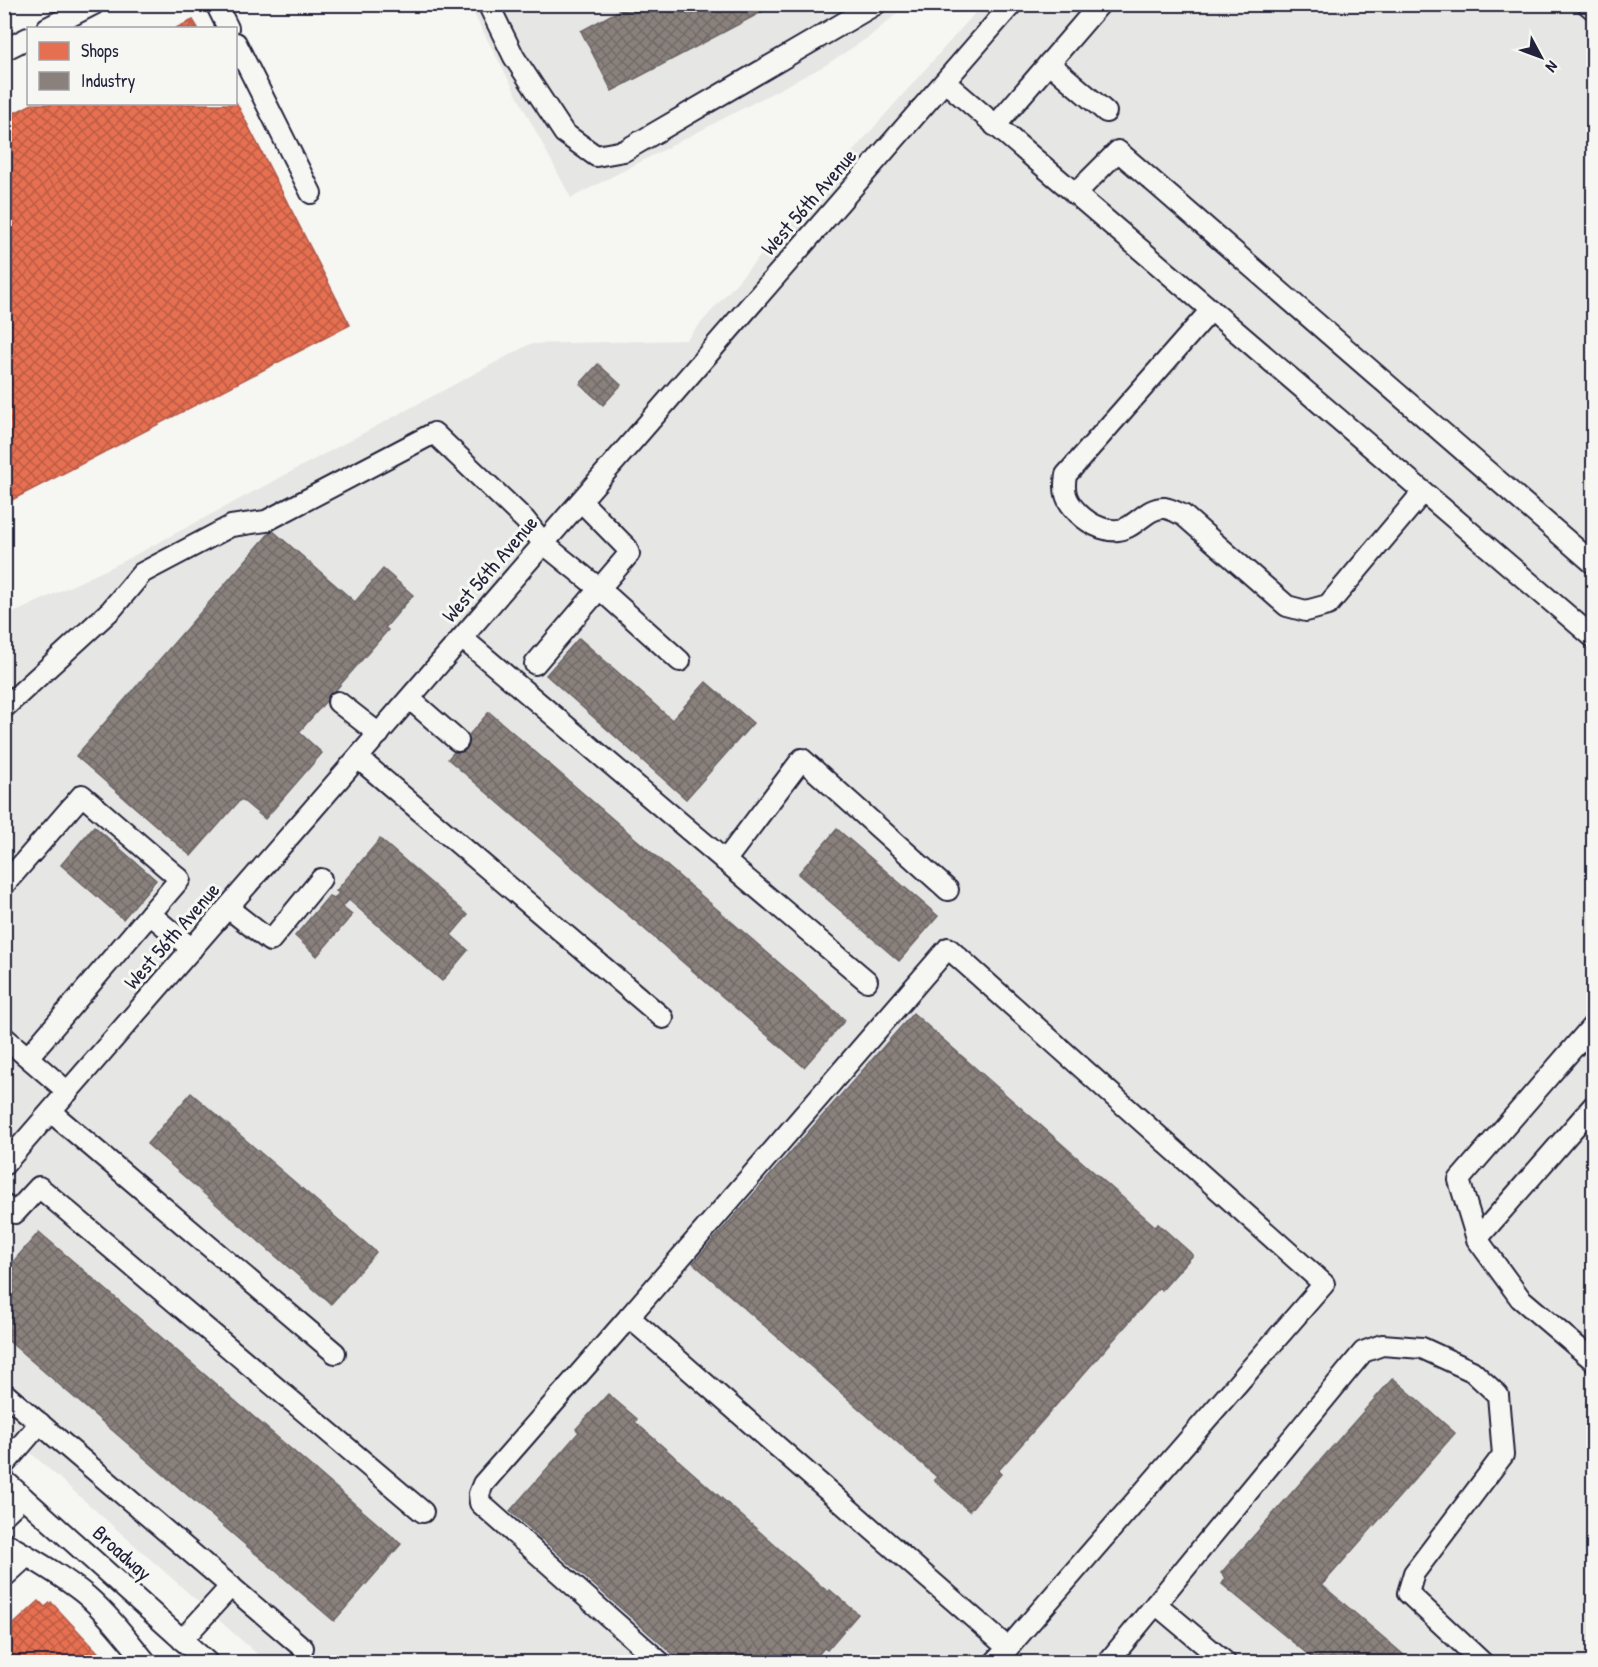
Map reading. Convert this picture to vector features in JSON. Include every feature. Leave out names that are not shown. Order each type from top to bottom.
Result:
[{"type":"street","points":[[49,27],[94,4]]},
{"type":"street","points":[[216,4],[228,27]]},
{"type":"street","points":[[492,6],[514,57],[564,133],[596,156],[624,151],[876,4]]},
{"type":"street","name":"West 56th Avenue","points":[[4,1165],[1012,4]]},
{"type":"street","points":[[995,126],[1100,4]]},
{"type":"street","points":[[1587,4],[1593,10]]},
{"type":"street","points":[[4,50],[27,38]]},
{"type":"street","points":[[237,45],[311,193]]},
{"type":"street","points":[[1049,63],[1106,112]]},
{"type":"street","points":[[945,82],[1593,638]]},
{"type":"street","points":[[1075,194],[1118,151],[1593,564]]},
{"type":"street","points":[[1211,310],[1066,475],[1064,492],[1071,506],[1087,522],[1108,530],[1127,528],[1148,512],[1165,508],[1183,515],[1287,606],[1306,611],[1328,605],[1423,492]]},
{"type":"street","points":[[4,708],[111,610],[142,573],[231,526],[266,521],[435,433],[525,520],[544,544],[601,590],[680,661]]},
{"type":"street","points":[[535,664],[601,590],[629,554],[627,548],[581,501]]},
{"type":"street","points":[[462,638],[867,981]]},
{"type":"street","points":[[410,699],[458,741]]},
{"type":"street","points":[[338,702],[379,734]]},
{"type":"street","points":[[358,758],[663,1018]]},
{"type":"street","points":[[725,861],[802,759],[948,890]]},
{"type":"street","points":[[4,885],[82,795],[180,879],[28,1057]]},
{"type":"street","points":[[228,908],[270,941],[321,879]]},
{"type":"street","points":[[150,914],[192,949]]},
{"type":"street","points":[[629,1317],[1001,1655],[1324,1284],[948,948],[483,1484],[479,1494],[480,1503],[660,1662]]},
{"type":"street","points":[[1593,1024],[1459,1180],[1477,1239],[1520,1298],[1593,1361]]},
{"type":"street","points":[[4,1037],[68,1092]]},
{"type":"street","points":[[1477,1239],[1593,1105]]},
{"type":"street","points":[[51,1112],[334,1353]]},
{"type":"street","points":[[8,1214],[39,1187],[423,1512]]},
{"type":"street","points":[[1108,1662],[1363,1352],[1382,1346],[1422,1348],[1472,1371],[1497,1395],[1503,1455],[1414,1573],[1408,1593],[1482,1662]]},
{"type":"street","points":[[4,1393],[303,1648]]},
{"type":"street","points":[[4,1465],[40,1423]]},
{"type":"street","name":"Broadway","points":[[4,1480],[207,1662]]},
{"type":"street","points":[[4,1515],[23,1497]]},
{"type":"street","points":[[4,1542],[59,1575],[87,1596],[121,1631],[146,1662]]},
{"type":"street","points":[[4,1577],[27,1556]]},
{"type":"street","points":[[182,1640],[231,1586]]},
{"type":"street","points":[[1156,1604],[1225,1662]]},
{"type":"shaded area","points":[[469,5],[907,5],[869,37],[824,66],[571,198]]},
{"type":"shaded area","points":[[982,5],[1593,5],[1593,1662],[266,1662],[5,1430],[5,617],[120,563],[530,344],[686,340]]},
{"type":"building: Shops","points":[[193,20],[197,27],[178,27]]},
{"type":"building: Shops","points":[[237,104],[350,325],[4,504],[4,118],[30,105]]},
{"type":"building: Shops","points":[[39,1601],[45,1607],[51,1602],[107,1662],[4,1662],[4,1633]]},
{"type":"building: Industry","points":[[631,4],[777,4],[612,91],[581,31]]},
{"type":"building: Industry","points":[[598,364],[621,385],[603,405],[580,384]]},
{"type":"building: Industry","points":[[272,530],[355,602],[383,569],[413,595],[385,628],[388,630],[299,732],[322,753],[265,819],[241,799],[191,856],[76,756]]},
{"type":"building: Industry","points":[[579,638],[672,720],[706,682],[753,723],[686,799],[546,675]]},
{"type":"building: Industry","points":[[489,712],[845,1020],[804,1067],[448,759]]},
{"type":"building: Industry","points":[[94,826],[156,880],[123,919],[61,865]]},
{"type":"building: Industry","points":[[837,829],[938,916],[899,961],[798,874]]},
{"type":"building: Industry","points":[[380,839],[468,915],[451,935],[468,950],[442,981],[349,900],[342,907],[352,915],[317,956],[295,936],[329,896],[334,899],[339,893],[336,891]]},
{"type":"building: Industry","points":[[913,1013],[1156,1227],[1158,1224],[1193,1255],[1162,1290],[1159,1288],[998,1471],[1001,1474],[969,1511],[934,1480],[937,1477],[693,1263]]},
{"type":"building: Industry","points":[[191,1093],[376,1252],[331,1304],[147,1144]]},
{"type":"building: Industry","points":[[39,1232],[401,1544],[334,1621],[4,1337],[4,1272]]},
{"type":"building: Industry","points":[[1393,1378],[1455,1433],[1322,1585],[1412,1662],[1307,1662],[1311,1657],[1222,1584],[1226,1578],[1221,1573]]},
{"type":"building: Industry","points":[[608,1394],[637,1419],[635,1422],[828,1592],[830,1590],[858,1614],[827,1650],[824,1648],[812,1662],[682,1662],[510,1511],[579,1432],[576,1429]]}]
